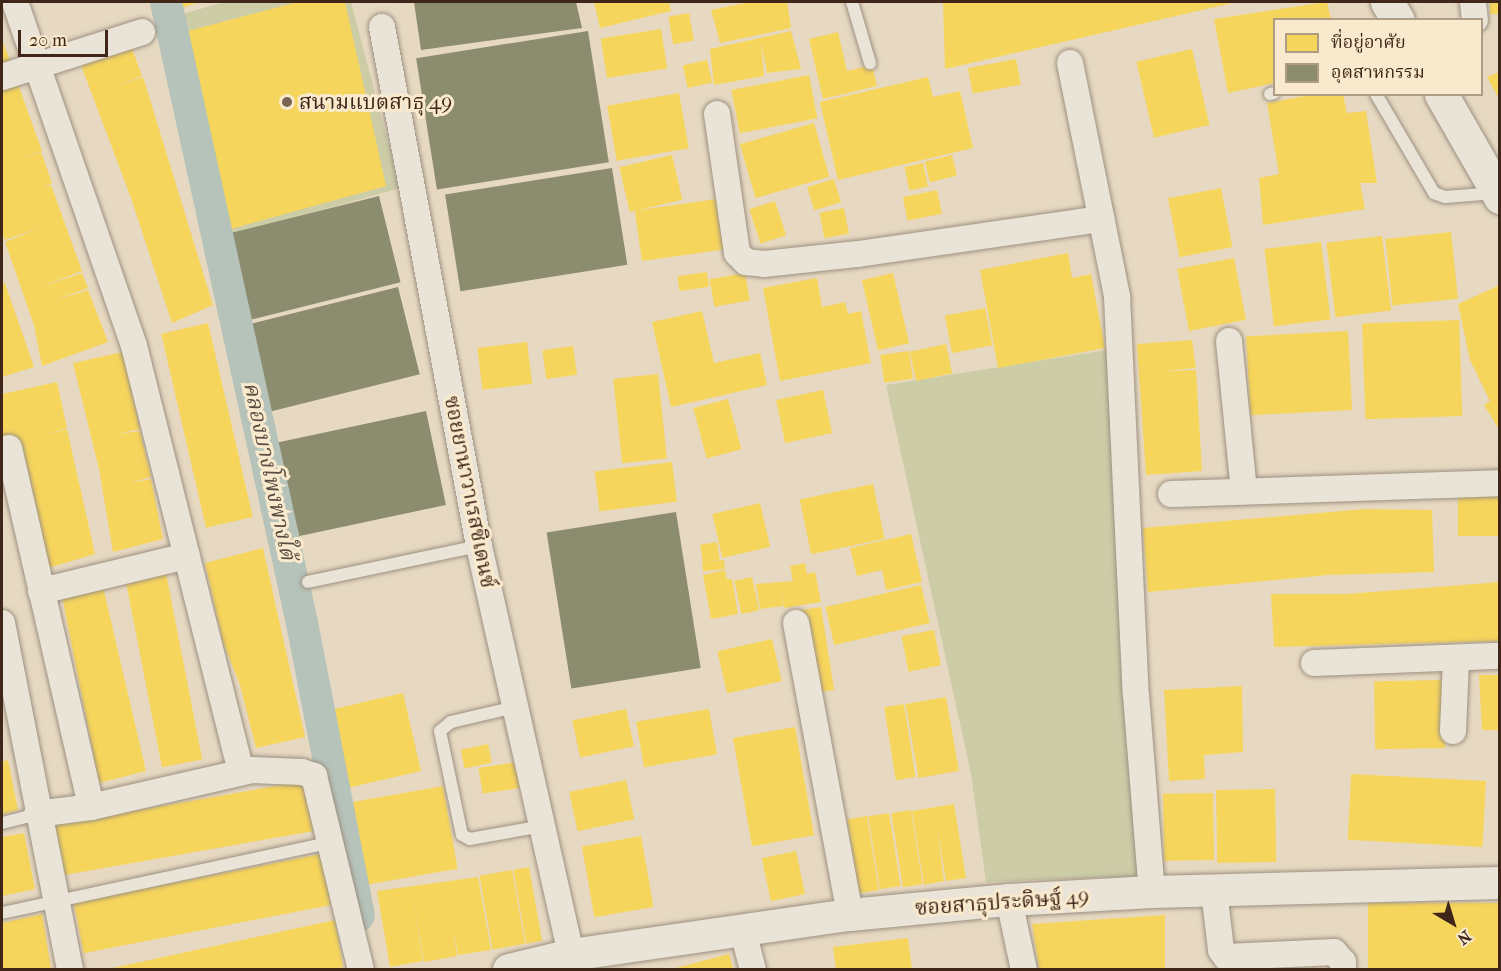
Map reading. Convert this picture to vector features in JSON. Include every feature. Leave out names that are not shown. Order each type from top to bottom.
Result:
[{"type":"main road","points":[[1388,2],[1397,18]]},
{"type":"main road","points":[[1442,96],[1495,181]]},
{"type":"street","points":[[15,2],[134,346],[241,772]]},
{"type":"street","points":[[1473,2],[1475,18]]},
{"type":"street","name":"ซอยยานาวาเรสซิเดนซ์","points":[[382,27],[479,546],[571,955]]},
{"type":"street","points":[[2,77],[142,32]]},
{"type":"street","points":[[1070,63],[1117,297],[1123,373],[1136,695],[1152,892]]},
{"type":"street","points":[[717,114],[737,253],[746,262],[764,264],[858,254],[1102,219]]},
{"type":"street","points":[[1229,341],[1244,491]]},
{"type":"street","points":[[9,448],[91,807]]},
{"type":"street","points":[[1172,494],[1500,483]]},
{"type":"street","points":[[41,591],[187,556]]},
{"type":"street","points":[[2,623],[7,679],[70,969]]},
{"type":"street","points":[[796,623],[850,915]]},
{"type":"street","points":[[1314,663],[1500,656]]},
{"type":"street","points":[[1453,731],[1456,658]]},
{"type":"street","points":[[37,814],[91,807],[241,772],[302,772],[314,776],[361,969]]},
{"type":"street","name":"ซอยสาธุประดิษฐ์ 49","points":[[509,969],[571,955],[850,915],[1009,900],[1152,892],[1500,884]]},
{"type":"street","points":[[1214,891],[1221,950],[1226,957],[1334,952],[1343,962],[1343,969]]},
{"type":"street","points":[[1009,900],[1024,969]]},
{"type":"street","points":[[743,931],[753,969]]},
{"type":"lane","points":[[852,2],[870,63]]},
{"type":"lane","points":[[1377,96],[1434,193],[1445,197],[1495,181]]},
{"type":"lane","points":[[308,582],[479,546]]},
{"type":"lane","points":[[515,707],[451,722],[440,731],[462,835],[470,839],[542,826]]},
{"type":"lane","points":[[2,823],[37,814]]},
{"type":"lane","points":[[2,914],[329,843]]},
{"type":"green space","name":"สนามแบตสาธุ 49","points":[[224,2],[351,2],[400,188],[227,237],[176,16]]},
{"type":"green space","points":[[1107,350],[1139,876],[986,882],[971,774],[886,385]]},
{"type":"building: ที่อยู่อาศัย","points":[[171,2],[200,2],[172,11]]},
{"type":"building: ที่อยู่อาศัย","name":"สนามแบตสาธุ 49","points":[[298,2],[345,2],[386,186],[231,229],[188,31]]},
{"type":"building: ที่อยู่อาศัย","points":[[594,2],[669,2],[671,11],[600,28]]},
{"type":"building: ที่อยู่อาศัย","points":[[750,2],[787,2],[791,28],[720,43],[711,10]]},
{"type":"building: ที่อยู่อาศัย","points":[[943,2],[1237,2],[945,69]]},
{"type":"building: ที่อยู่อาศัย","points":[[1327,2],[1331,18],[1273,18],[1273,83],[1228,93],[1214,19]]},
{"type":"building: ที่อยู่อาศัย","points":[[1490,2],[1500,2],[1500,14],[1490,14]]},
{"type":"building: ที่อยู่อาศัย","points":[[689,13],[694,41],[673,44],[668,17]]},
{"type":"building: ที่อยู่อาศัย","points":[[661,29],[667,69],[607,78],[601,39]]},
{"type":"building: ที่อยู่อาศัย","points":[[791,31],[801,69],[767,73],[761,43],[764,76],[714,85],[710,49]]},
{"type":"building: ที่อยู่อาศัย","points":[[838,32],[847,71],[872,65],[877,86],[823,99],[809,39]]},
{"type":"building: ที่อยู่อาศัย","points":[[2,40],[12,66],[2,70]]},
{"type":"building: ที่อยู่อาศัย","points":[[130,43],[142,76],[117,86],[143,77],[213,305],[172,323],[131,198],[79,60]]},
{"type":"building: ที่อยู่อาศัย","points":[[1192,49],[1210,125],[1154,138],[1136,62]]},
{"type":"building: ที่อยู่อาศัย","points":[[1016,59],[1021,85],[973,94],[968,68]]},
{"type":"building: ที่อยู่อาศัย","points":[[707,60],[712,82],[688,88],[683,66]]},
{"type":"building: ที่อยู่อาศัย","points":[[1500,72],[1500,100],[1487,77]]},
{"type":"building: ที่อยู่อาศัย","points":[[809,75],[817,118],[740,133],[731,90]]},
{"type":"building: ที่อยู่อาศัย","points":[[928,77],[933,97],[960,91],[973,148],[838,180],[820,102]]},
{"type":"building: ที่อยู่อาศัย","points":[[18,84],[42,151],[18,160],[41,152],[52,183],[43,187],[51,185],[82,271],[40,287],[82,273],[88,288],[53,301],[88,290],[108,342],[42,366],[34,325],[5,242],[39,228],[5,240],[2,232],[2,89]]},
{"type":"building: ที่อยู่อาศัย","points":[[679,93],[689,148],[617,161],[607,106]]},
{"type":"building: ที่อยู่อาศัย","points":[[1304,96],[1343,96],[1347,113],[1366,111],[1377,183],[1360,183],[1365,209],[1263,225],[1259,178],[1279,174],[1267,103]]},
{"type":"building: ที่อยู่อาศัย","points":[[814,123],[829,177],[755,198],[740,144]]},
{"type":"building: ที่อยู่อาศัย","points":[[672,155],[682,200],[630,212],[619,167]]},
{"type":"building: ที่อยู่อาศัย","points":[[952,155],[957,175],[930,182],[925,162]]},
{"type":"building: ที่อยู่อาศัย","points":[[923,163],[928,186],[909,190],[904,167]]},
{"type":"building: ที่อยู่อาศัย","points":[[834,179],[841,202],[814,210],[807,187]]},
{"type":"building: ที่อยู่อาศัย","points":[[1221,188],[1232,247],[1179,257],[1168,198]]},
{"type":"building: ที่อยู่อาศัย","points":[[937,190],[942,213],[908,221],[903,197]]},
{"type":"building: ที่อยู่อาศัย","points":[[717,199],[724,250],[642,261],[635,211]]},
{"type":"building: ที่อยู่อาศัย","points":[[775,201],[786,235],[760,244],[749,209]]},
{"type":"building: ที่อยู่อาศัย","points":[[844,208],[849,234],[824,238],[819,213]]},
{"type":"building: ที่อยู่อาศัย","points":[[1451,232],[1458,299],[1392,306],[1385,239]]},
{"type":"building: ที่อยู่อาศัย","points":[[1382,236],[1391,310],[1336,317],[1326,243]]},
{"type":"building: ที่อยู่อาศัย","points":[[1321,242],[1331,319],[1274,326],[1264,249]]},
{"type":"building: ที่อยู่อาศัย","points":[[1068,253],[1072,278],[1091,274],[1105,348],[998,368],[980,270]]},
{"type":"building: ที่อยู่อาศัย","points":[[1234,258],[1246,320],[1189,331],[1177,269]]},
{"type":"building: ที่อยู่อาศัย","points":[[707,272],[709,287],[679,291],[677,276]]},
{"type":"building: ที่อยู่อาศัย","points":[[745,273],[750,301],[714,307],[710,279]]},
{"type":"building: ที่อยู่อาศัย","points":[[893,273],[909,343],[878,350],[862,280]]},
{"type":"building: ที่อยู่อาศัย","points":[[817,278],[822,307],[845,302],[848,314],[861,311],[871,363],[780,381],[763,288]]},
{"type":"building: ที่อยู่อาศัย","points":[[5,283],[34,367],[2,377],[2,284]]},
{"type":"building: ที่อยู่อาศัย","points":[[1500,285],[1500,431],[1484,405],[1490,401],[1470,360],[1458,304]]},
{"type":"building: ที่อยู่อาศัย","points":[[985,308],[992,345],[952,353],[945,316]]},
{"type":"building: ที่อยู่อาศัย","points":[[702,311],[714,363],[760,353],[767,385],[671,407],[652,322]]},
{"type":"building: ที่อยู่อาศัย","points":[[1459,320],[1462,416],[1365,419],[1362,323]]},
{"type":"building: ที่อยู่อาศัย","points":[[208,323],[253,517],[206,528],[161,334]]},
{"type":"building: ที่อยู่อาศัย","points":[[1348,331],[1352,410],[1250,415],[1246,336]]},
{"type":"building: ที่อยู่อาศัย","points":[[1192,340],[1196,368],[1162,371],[1196,370],[1202,471],[1146,475],[1137,344]]},
{"type":"building: ที่อยู่อาศัย","points":[[527,342],[532,384],[482,390],[477,348]]},
{"type":"building: ที่อยู่อาศัย","points":[[946,344],[952,373],[916,381],[910,352]]},
{"type":"building: ที่อยู่อาศัย","points":[[573,346],[577,375],[546,379],[542,350]]},
{"type":"building: ที่อยู่อาศัย","points":[[909,351],[913,379],[884,383],[880,355]]},
{"type":"building: ที่อยู่อาศัย","points":[[123,352],[140,429],[117,434],[140,431],[147,461],[127,465],[148,461],[151,477],[129,483],[151,479],[163,539],[113,552],[99,469],[73,363]]},
{"type":"building: ที่อยู่อาศัย","points":[[658,374],[667,459],[622,463],[613,379]]},
{"type":"building: ที่อยู่อาศัย","points":[[57,382],[67,428],[41,436],[67,429],[95,554],[45,569],[2,443],[2,394]]},
{"type":"building: ที่อยู่อาศัย","points":[[823,390],[832,433],[785,443],[776,400]]},
{"type":"building: ที่อยู่อาศัย","points":[[728,399],[741,449],[707,459],[693,408]]},
{"type":"building: ที่อยู่อาศัย","points":[[672,462],[677,502],[599,511],[595,472]]},
{"type":"building: ที่อยู่อาศัย","points":[[1458,483],[1500,483],[1500,536],[1458,536]]},
{"type":"building: ที่อยู่อาศัย","points":[[873,484],[885,539],[811,554],[800,500]]},
{"type":"building: ที่อยู่อาศัย","points":[[760,503],[770,547],[722,558],[712,514]]},
{"type":"building: ที่อยู่อาศัย","points":[[1365,509],[1432,510],[1434,572],[1328,575],[1148,592],[1143,528]]},
{"type":"building: ที่อยู่อาศัย","points":[[911,534],[922,582],[886,590],[882,570],[857,576],[850,548]]},
{"type":"building: ที่อยู่อาศัย","points":[[717,542],[720,560],[703,562],[700,545]]},
{"type":"building: ที่อยู่อาศัย","points":[[263,548],[305,737],[256,748],[240,685],[223,642],[205,563]]},
{"type":"building: ที่อยู่อาศัย","points":[[724,560],[725,569],[703,571],[702,562]]},
{"type":"building: ที่อยู่อาศัย","points":[[805,563],[807,574],[815,572],[821,602],[784,608],[781,588],[783,606],[760,609],[756,584],[793,581],[790,566]]},
{"type":"building: ที่อยู่อาศัย","points":[[725,570],[727,579],[732,579],[738,614],[711,619],[703,575]]},
{"type":"building: ที่อยู่อาศัย","points":[[166,573],[202,760],[162,767],[126,581]]},
{"type":"building: ที่อยู่อาศัย","points":[[752,577],[759,610],[741,614],[734,581]]},
{"type":"building: ที่อยู่อาศัย","points":[[1500,582],[1500,641],[1274,647],[1271,594],[1346,594]]},
{"type":"building: ที่อยู่อาศัย","points":[[921,585],[930,623],[834,645],[826,607]]},
{"type":"building: ที่อยู่อาศัย","points":[[103,587],[146,771],[99,783],[62,596]]},
{"type":"building: ที่อยู่อาศัย","points":[[821,607],[834,690],[811,694],[798,611]]},
{"type":"building: ที่อยู่อาศัย","points":[[934,630],[941,665],[908,672],[902,636]]},
{"type":"building: ที่อยู่อาศัย","points":[[772,639],[782,681],[727,693],[717,652]]},
{"type":"building: ที่อยู่อาศัย","points":[[1479,675],[1500,675],[1500,730],[1482,730]]},
{"type":"building: ที่อยู่อาศัย","points":[[1444,680],[1445,748],[1375,749],[1374,681]]},
{"type":"building: ที่อยู่อาศัย","points":[[1242,686],[1243,752],[1204,755],[1205,779],[1169,781],[1164,690]]},
{"type":"building: ที่อยู่อาศัย","points":[[403,693],[421,771],[343,789],[325,711]]},
{"type":"building: ที่อยู่อาศัย","points":[[946,697],[959,771],[919,778],[906,704]]},
{"type":"building: ที่อยู่อาศัย","points":[[904,704],[916,777],[896,780],[884,707]]},
{"type":"building: ที่อยู่อาศัย","points":[[626,709],[634,746],[580,758],[572,720]]},
{"type":"building: ที่อยู่อาศัย","points":[[709,709],[717,754],[644,767],[636,722]]},
{"type":"building: ที่อยู่อาศัย","points":[[795,727],[814,835],[752,846],[733,738]]},
{"type":"building: ที่อยู่อาศัย","points":[[488,744],[492,763],[465,768],[461,750]]},
{"type":"building: ที่อยู่อาศัย","points":[[8,760],[18,810],[2,814],[2,762]]},
{"type":"building: ที่อยู่อาศัย","points":[[523,761],[527,787],[483,794],[479,768]]},
{"type":"building: ที่อยู่อาศัย","points":[[1351,774],[1486,781],[1483,847],[1348,840]]},
{"type":"building: ที่อยู่อาศัย","points":[[626,780],[634,819],[578,831],[569,792]]},
{"type":"building: ที่อยู่อาศัย","points":[[304,781],[313,831],[62,876],[53,825]]},
{"type":"building: ที่อยู่อาศัย","points":[[443,786],[458,869],[366,885],[351,802]]},
{"type":"building: ที่อยู่อาศัย","points":[[1275,789],[1276,862],[1217,863],[1216,790]]},
{"type":"building: ที่อยู่อาศัย","points":[[1213,793],[1214,860],[1164,861],[1163,794]]},
{"type":"building: ที่อยู่อาศัย","points":[[954,804],[966,878],[946,881],[937,826],[944,881],[924,885],[912,811]]},
{"type":"building: ที่อยู่อาศัย","points":[[911,810],[923,884],[903,887],[891,813]]},
{"type":"building: ที่อยู่อาศัย","points":[[889,813],[901,886],[880,889],[868,816]]},
{"type":"building: ที่อยู่อาศัย","points":[[867,816],[879,890],[859,893],[847,819]]},
{"type":"building: ที่อยู่อาศัย","points":[[24,833],[35,889],[2,896],[2,837]]},
{"type":"building: ที่อยู่อาศัย","points":[[641,836],[654,907],[594,917],[582,846]]},
{"type":"building: ที่อยู่อาศัย","points":[[796,851],[805,894],[771,901],[762,858]]},
{"type":"building: ที่อยู่อาศัย","points":[[321,854],[331,905],[84,953],[74,902]]},
{"type":"building: ที่อยู่อาศัย","points":[[529,867],[542,941],[526,944],[513,870]]},
{"type":"building: ที่อยู่อาศัย","points":[[512,870],[525,944],[493,950],[480,876]]},
{"type":"building: ที่อยู่อาศัย","points":[[478,877],[491,950],[458,955],[453,929],[457,956],[424,962],[413,898],[423,961],[390,967],[377,891]]},
{"type":"building: ที่อยู่อาศัย","points":[[1368,903],[1500,903],[1500,969],[1368,969]]},
{"type":"building: ที่อยู่อาศัย","points":[[42,914],[51,968],[2,969],[2,923]]},
{"type":"building: ที่อยู่อาศัย","points":[[1165,915],[1165,969],[1039,969],[1032,924]]},
{"type":"building: ที่อยู่อาศัย","points":[[335,920],[343,967],[331,969],[108,969]]},
{"type":"building: ที่อยู่อาศัย","points":[[908,938],[912,969],[836,969],[833,947]]},
{"type":"building: ที่อยู่อาศัย","points":[[729,954],[733,969],[672,969]]},
{"type":"building: อุตสาหกรรม","points":[[414,2],[576,2],[582,28],[421,50]]},
{"type":"building: อุตสาหกรรม","points":[[588,31],[609,162],[437,190],[416,58]]},
{"type":"building: อุตสาหกรรม","points":[[612,168],[627,265],[460,291],[445,194]]},
{"type":"building: อุตสาหกรรม","points":[[379,196],[401,282],[243,322],[222,235]]},
{"type":"building: อุตสาหกรรม","points":[[398,287],[420,374],[264,413],[242,326]]},
{"type":"building: อุตสาหกรรม","points":[[426,411],[446,505],[291,538],[271,444]]},
{"type":"building: อุตสาหกรรม","points":[[676,512],[701,668],[571,689],[547,532]]},
{"type":"waterway","name":"คลองบางโพงพางใต้","points":[[166,2],[302,623],[359,916]]},
{"type":"place","name":"สนามแบตสาธุ 49","points":[[287,102]]}]
